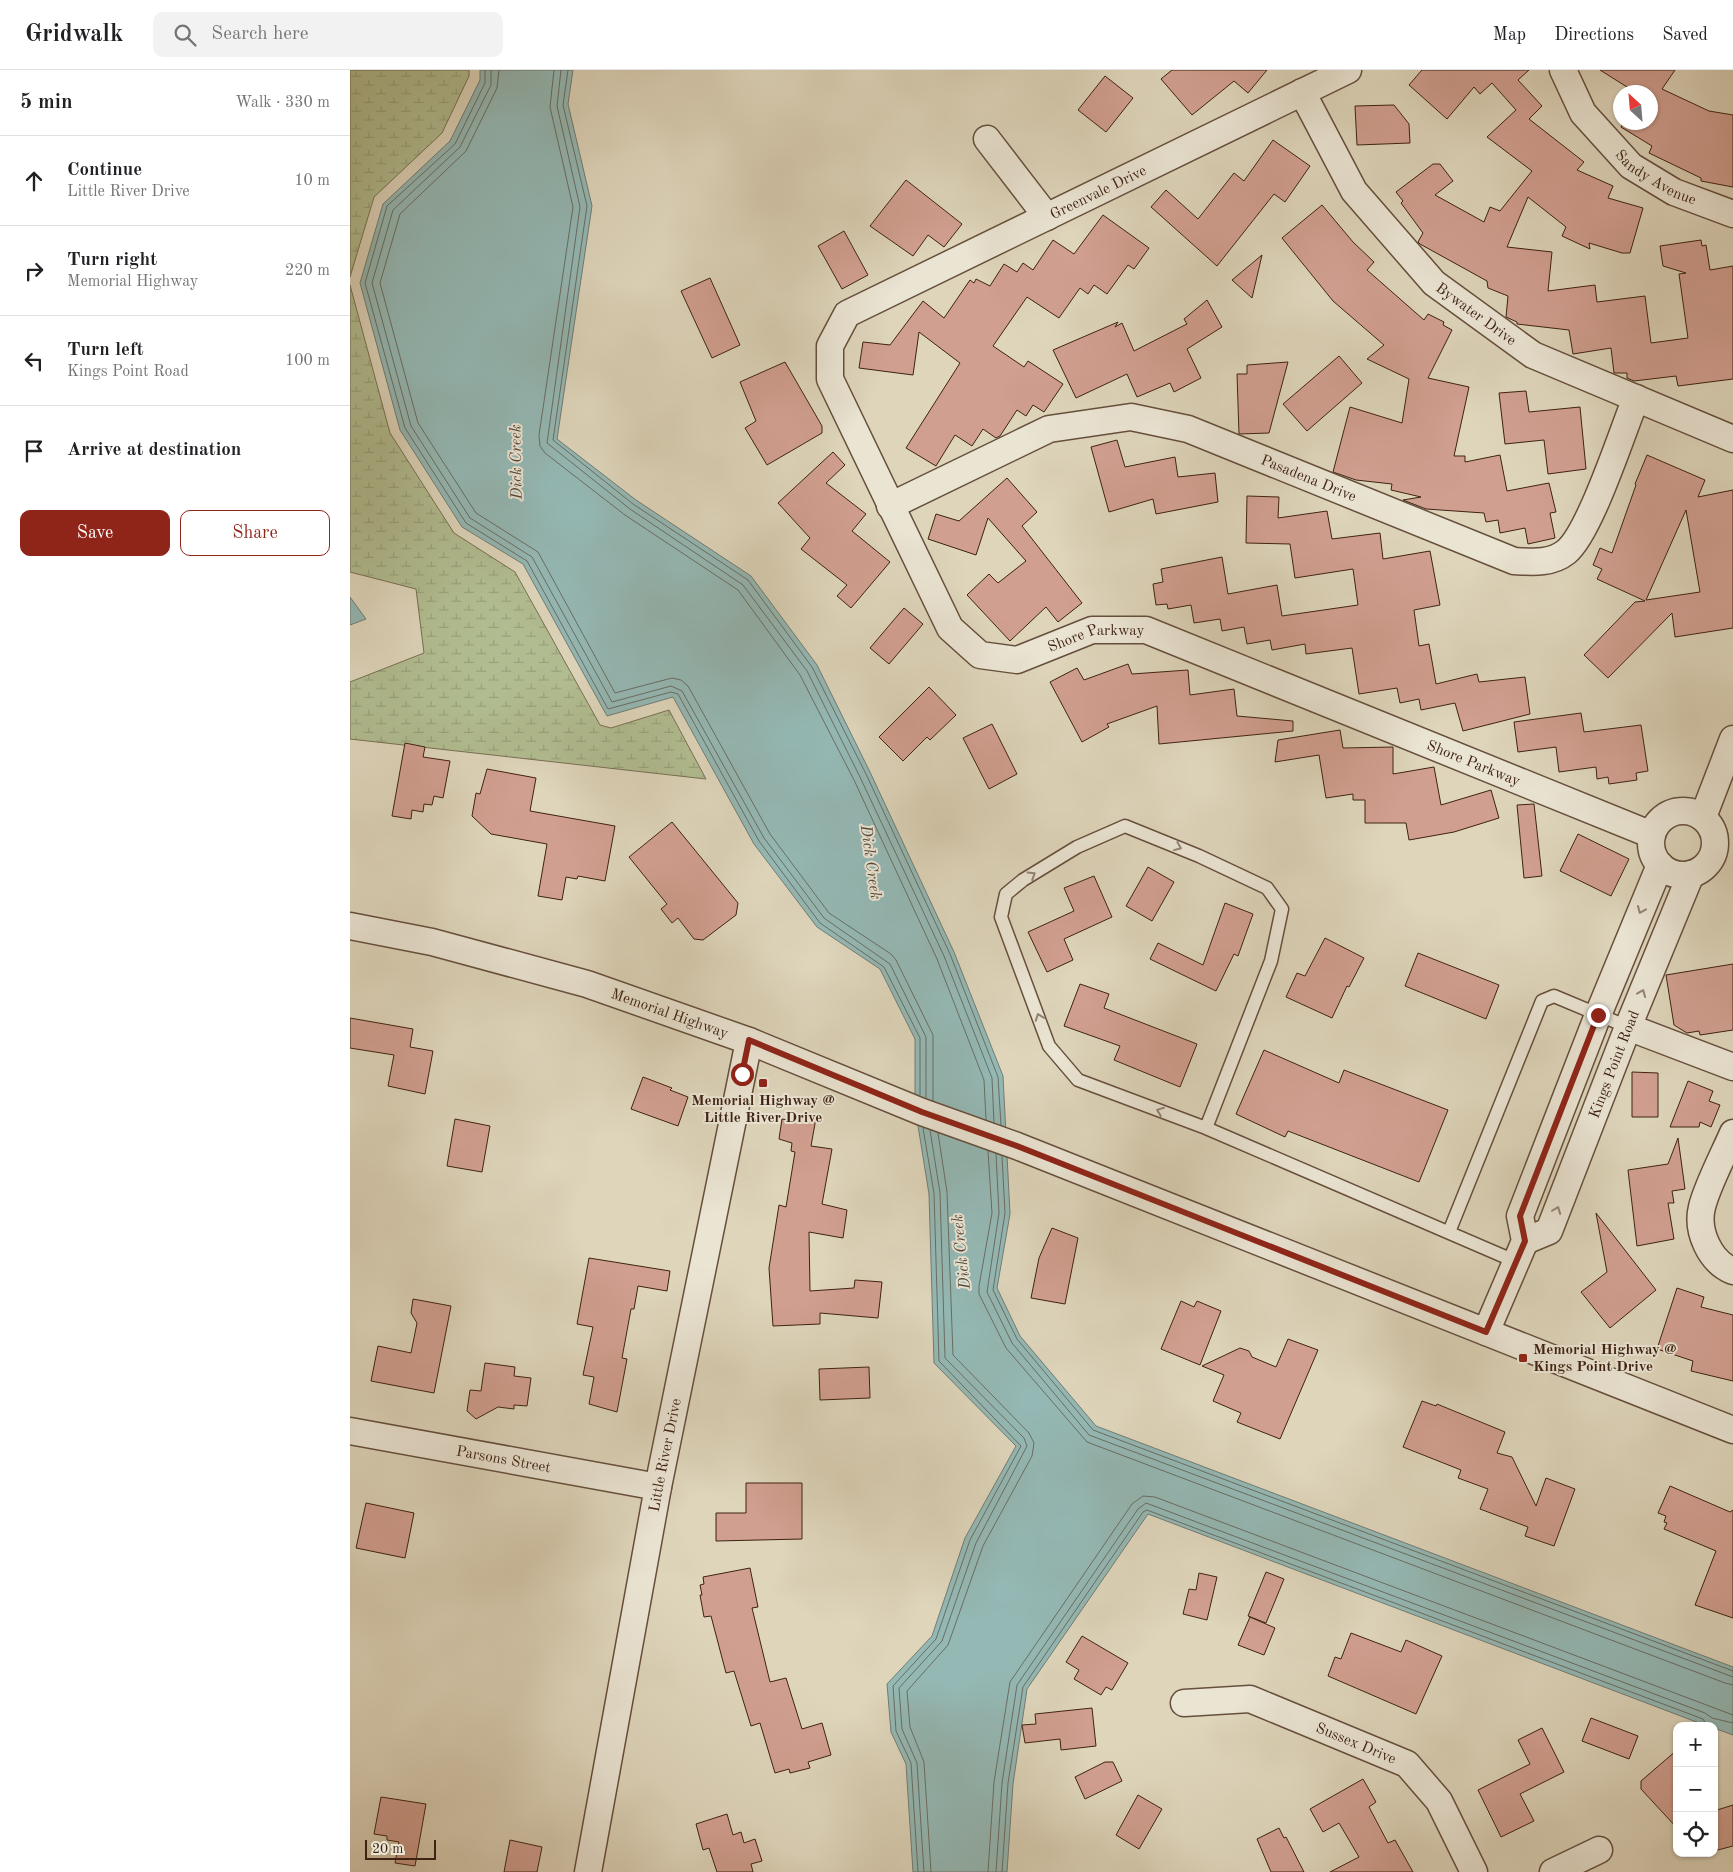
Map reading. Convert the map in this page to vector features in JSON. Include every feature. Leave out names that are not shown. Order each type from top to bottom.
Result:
[{"type":"street","name":"Greenvale Drive","points":[[847,314],[1348,70]]},
{"type":"street","name":"Sandy Avenue","points":[[1563,70],[1583,113],[1631,166],[1674,192],[1733,214]]},
{"type":"street","name":"Bywater Drive","points":[[1302,92],[1354,191],[1434,283],[1533,355],[1733,439]]},
{"type":"street","points":[[987,139],[1047,216]]},
{"type":"street","name":"Shore Parkway","points":[[847,314],[830,346],[830,379],[950,628],[980,655],[1017,660],[1092,630],[1146,630],[1652,835]]},
{"type":"street","name":"Pasadena Drive","points":[[890,506],[1049,428],[1131,417],[1188,429],[1514,561],[1541,563],[1566,552],[1582,534],[1636,398]]},
{"type":"street","points":[[1703,817],[1733,739]]},
{"type":"street","points":[[1688,811],[1703,817],[1715,834],[1723,858],[1709,863],[1691,874],[1674,873],[1660,866],[1654,856],[1652,835],[1657,824],[1673,812],[1688,811]]},
{"type":"street","points":[[1486,1332],[1521,1252],[1520,1216],[1598,1015],[1660,866]]},
{"type":"street","name":"Kings Point Road","points":[[1521,1252],[1549,1231],[1628,1027],[1691,874]]},
{"type":"street","name":"Memorial Highway","points":[[350,926],[432,942],[587,984],[749,1040],[902,1102],[922,1112],[1017,1146],[1733,1430]]},
{"type":"street","points":[[1628,1027],[1733,1068]]},
{"type":"street","name":"Little River Drive","points":[[588,1872],[658,1487],[749,1040]]},
{"type":"street","points":[[1733,1133],[1702,1208],[1704,1241],[1722,1266],[1733,1271]]},
{"type":"street","name":"Parsons Street","points":[[350,1431],[658,1487]]},
{"type":"street","name":"Sussex Drive","points":[[1184,1703],[1250,1699],[1407,1764],[1439,1801],[1474,1872]]},
{"type":"street","points":[[1553,1872],[1599,1850]]},
{"type":"lane","points":[[1206,1128],[1271,961],[1282,909],[1267,888],[1199,856],[1125,826],[1077,847],[1023,880],[1006,894],[1001,917],[1049,1046],[1078,1080],[1206,1128],[1449,1232],[1521,1252]]},
{"type":"lane","points":[[1449,1232],[1542,1001],[1554,996],[1628,1027]]},
{"type":"green space","points":[[350,70],[469,70],[469,76],[442,133],[374,197],[350,277]]},
{"type":"green space","points":[[350,285],[390,433],[454,533],[515,572],[600,725],[611,728],[669,710],[706,779],[350,739],[350,682],[424,653],[416,589],[350,572]]},
{"type":"water","name":"Dick Creek","points":[[480,70],[573,70],[568,104],[592,206],[557,439],[636,500],[751,576],[817,665],[870,772],[954,952],[1003,1076],[1010,1214],[997,1288],[1020,1336],[1096,1426],[1733,1667],[1733,1735],[1718,1729],[1718,1722],[1696,1722],[1148,1514],[1027,1689],[1013,1784],[1007,1872],[913,1872],[906,1764],[891,1732],[887,1684],[932,1636],[965,1538],[1016,1446],[934,1363],[929,1194],[915,1107],[915,1039],[880,969],[817,927],[754,844],[673,697],[607,716],[523,564],[462,527],[400,430],[360,283],[383,204],[450,141],[480,80]]},
{"type":"water","points":[[350,597],[366,619],[350,625]]},
{"type":"building","points":[[1172,70],[1267,70],[1248,93],[1234,81],[1192,115],[1161,79]]},
{"type":"building","points":[[1422,70],[1529,70],[1518,80],[1542,106],[1529,119],[1584,162],[1577,170],[1613,186],[1608,198],[1643,208],[1630,253],[1622,253],[1589,243],[1590,249],[1562,236],[1566,227],[1528,197],[1507,247],[1552,252],[1548,291],[1595,285],[1597,302],[1645,296],[1651,343],[1688,338],[1679,274],[1686,273],[1663,266],[1660,246],[1701,240],[1702,246],[1706,245],[1710,270],[1733,266],[1733,379],[1678,386],[1676,376],[1634,381],[1627,378],[1627,373],[1614,373],[1611,348],[1573,354],[1569,330],[1517,324],[1517,322],[1506,317],[1508,296],[1488,288],[1487,281],[1420,244],[1418,242],[1423,233],[1401,203],[1403,201],[1396,192],[1433,164],[1440,164],[1453,181],[1435,195],[1484,222],[1490,207],[1500,211],[1532,171],[1487,137],[1516,110],[1492,83],[1480,94],[1474,87],[1447,119],[1409,85]]},
{"type":"building","points":[[1600,70],[1675,70],[1662,89],[1709,111],[1733,115],[1733,187],[1701,181],[1701,178],[1649,153],[1652,146],[1626,130],[1658,130],[1658,85],[1624,85]]},
{"type":"building","points":[[1105,76],[1133,98],[1106,132],[1078,110]]},
{"type":"building","points":[[1394,105],[1409,124],[1410,143],[1357,145],[1355,106]]},
{"type":"building","points":[[1273,140],[1310,166],[1285,202],[1274,194],[1217,266],[1151,207],[1166,190],[1198,219],[1234,173],[1244,181]]},
{"type":"building","points":[[906,180],[962,224],[944,247],[928,235],[913,256],[870,226]]},
{"type":"building","points":[[1322,205],[1353,242],[1374,262],[1367,270],[1424,320],[1428,314],[1444,322],[1443,325],[1452,330],[1428,378],[1469,387],[1454,456],[1465,456],[1465,462],[1500,455],[1507,491],[1549,483],[1556,512],[1550,513],[1555,538],[1528,544],[1525,528],[1500,533],[1498,520],[1486,522],[1484,513],[1426,509],[1403,500],[1421,497],[1391,490],[1392,484],[1356,480],[1333,472],[1350,407],[1402,423],[1409,379],[1367,359],[1384,345],[1333,301],[1282,238]]},
{"type":"building","points":[[1103,215],[1149,248],[1134,269],[1128,265],[1107,294],[1094,285],[1088,294],[1080,288],[1059,318],[1027,297],[993,346],[1024,367],[1028,361],[1063,384],[1044,412],[1033,405],[1026,416],[1017,410],[1000,436],[996,438],[983,429],[972,446],[955,435],[936,466],[906,448],[960,363],[919,332],[913,375],[859,368],[863,342],[890,345],[923,301],[944,318],[970,280],[974,283],[976,279],[990,286],[1004,264],[1017,272],[1023,263],[1033,270],[1053,240],[1074,254]]},
{"type":"building","points":[[844,231],[868,275],[842,289],[818,246]]},
{"type":"building","points":[[1262,255],[1252,298],[1232,280]]},
{"type":"building","points":[[710,278],[740,345],[712,358],[681,291]]},
{"type":"building","points":[[1207,300],[1222,327],[1187,349],[1201,378],[1174,392],[1170,383],[1137,397],[1127,374],[1076,398],[1053,350],[1118,322],[1115,327],[1122,323],[1134,351],[1187,324],[1184,319]]},
{"type":"building","points":[[1339,356],[1362,383],[1307,431],[1283,404]]},
{"type":"building","points":[[785,362],[822,426],[822,433],[767,465],[745,428],[756,421],[740,382]]},
{"type":"building","points":[[1288,362],[1269,433],[1239,434],[1237,374],[1247,374],[1247,365]]},
{"type":"building","points":[[1526,391],[1529,412],[1580,407],[1586,469],[1548,474],[1544,440],[1505,444],[1499,393]]},
{"type":"building","points":[[1117,440],[1125,467],[1175,457],[1178,477],[1215,473],[1218,502],[1156,514],[1153,499],[1109,512],[1091,447]]},
{"type":"building","points":[[833,452],[845,465],[826,483],[866,514],[852,531],[890,562],[851,608],[837,596],[847,585],[801,549],[810,538],[778,503]]},
{"type":"building","points":[[1647,455],[1705,480],[1698,497],[1733,490],[1733,628],[1675,637],[1672,613],[1608,678],[1584,655],[1635,602],[1645,601],[1597,579],[1602,569],[1593,565],[1600,548],[1612,553],[1635,484]],"holes":[[[1686,510],[1700,592],[1646,600]]]},
{"type":"building","points":[[1007,478],[1037,512],[1022,526],[1082,603],[1058,622],[1046,607],[1010,641],[967,595],[989,574],[998,583],[1026,561],[988,518],[976,555],[928,539],[936,514],[959,521]]},
{"type":"building","points":[[1247,496],[1279,497],[1278,518],[1327,511],[1332,539],[1380,533],[1383,559],[1430,551],[1440,605],[1414,610],[1419,646],[1429,644],[1436,684],[1477,674],[1479,682],[1525,677],[1530,714],[1463,731],[1455,703],[1421,710],[1419,699],[1400,703],[1397,688],[1359,694],[1352,648],[1306,654],[1305,644],[1272,650],[1270,640],[1247,644],[1244,627],[1222,631],[1220,619],[1194,623],[1191,605],[1168,609],[1167,604],[1156,605],[1153,584],[1163,582],[1161,569],[1222,557],[1228,594],[1277,585],[1282,616],[1358,605],[1353,569],[1295,578],[1290,544],[1246,543]]},
{"type":"building","points":[[904,608],[923,624],[889,664],[870,648]]},
{"type":"building","points":[[1128,664],[1132,674],[1188,670],[1190,695],[1234,689],[1237,716],[1293,721],[1293,731],[1159,744],[1157,706],[1107,724],[1109,727],[1082,742],[1050,682],[1077,668],[1084,680]]},
{"type":"building","points":[[929,687],[956,715],[930,740],[927,737],[903,761],[879,737]]},
{"type":"building","points":[[1581,713],[1584,732],[1641,725],[1648,771],[1636,773],[1637,780],[1609,784],[1608,777],[1597,779],[1596,767],[1559,772],[1556,747],[1518,752],[1514,722]]},
{"type":"building","points":[[992,724],[1017,774],[989,789],[963,738]]},
{"type":"building","points":[[1340,730],[1343,748],[1393,747],[1393,774],[1434,767],[1441,805],[1491,790],[1499,818],[1454,832],[1409,840],[1406,823],[1365,823],[1365,800],[1353,800],[1353,794],[1326,798],[1319,755],[1275,762],[1278,740]]},
{"type":"building","points":[[405,743],[425,747],[423,757],[450,761],[443,798],[434,796],[432,805],[424,804],[423,812],[412,810],[411,819],[392,816]]},
{"type":"building","points":[[487,769],[536,778],[530,811],[615,826],[605,881],[578,876],[577,879],[566,877],[562,900],[538,896],[547,844],[491,834],[472,816],[476,793],[480,794]]},
{"type":"building","points":[[1534,804],[1542,876],[1524,878],[1517,805]]},
{"type":"building","points":[[672,822],[738,903],[736,915],[703,940],[694,939],[678,918],[672,923],[661,909],[667,904],[629,857]]},
{"type":"building","points":[[1578,834],[1629,859],[1611,896],[1560,871]]},
{"type":"building","points":[[1148,867],[1174,882],[1152,921],[1126,906]]},
{"type":"building","points":[[1094,876],[1112,917],[1064,939],[1073,960],[1047,972],[1028,932],[1074,911],[1064,888]]},
{"type":"building","points":[[1225,903],[1253,914],[1238,956],[1234,954],[1216,991],[1150,959],[1158,943],[1203,965]]},
{"type":"building","points":[[1325,938],[1364,958],[1349,987],[1347,986],[1332,1018],[1286,997],[1297,973],[1305,976]]},
{"type":"building","points":[[1418,953],[1499,985],[1486,1019],[1405,986]]},
{"type":"building","points":[[1733,964],[1733,1030],[1700,1035],[1699,1031],[1687,1033],[1674,1025],[1666,975]]},
{"type":"building","points":[[1080,984],[1109,994],[1104,1008],[1197,1044],[1180,1087],[1114,1060],[1120,1046],[1064,1026]]},
{"type":"building","points":[[350,1018],[413,1029],[410,1047],[433,1051],[425,1094],[388,1086],[394,1055],[350,1048]]},
{"type":"building","points":[[1264,1050],[1339,1083],[1344,1070],[1448,1110],[1419,1182],[1288,1131],[1285,1137],[1236,1114]]},
{"type":"building","points":[[1632,1072],[1658,1073],[1658,1117],[1632,1117]]},
{"type":"building","points":[[643,1077],[672,1088],[670,1090],[688,1097],[678,1126],[631,1109]]},
{"type":"building","points":[[1688,1081],[1713,1091],[1709,1101],[1720,1105],[1711,1127],[1700,1122],[1699,1127],[1670,1127]]},
{"type":"building","points":[[797,1115],[816,1118],[811,1146],[832,1149],[822,1204],[847,1210],[843,1238],[809,1232],[810,1291],[854,1288],[855,1280],[882,1282],[878,1318],[820,1313],[820,1324],[773,1326],[769,1268],[779,1205],[786,1207],[795,1152],[791,1151],[792,1143],[779,1139],[782,1119],[796,1121]]},
{"type":"building","points":[[455,1119],[490,1126],[482,1172],[447,1166]]},
{"type":"building","points":[[1678,1138],[1685,1189],[1672,1191],[1674,1203],[1668,1203],[1674,1239],[1637,1246],[1628,1170],[1668,1164]]},
{"type":"building","points":[[1596,1213],[1656,1290],[1610,1328],[1581,1292],[1607,1272]]},
{"type":"building","points":[[1052,1228],[1078,1238],[1065,1304],[1031,1298],[1039,1258]]},
{"type":"building","points":[[589,1258],[670,1271],[667,1291],[638,1286],[634,1309],[631,1309],[622,1358],[627,1359],[617,1412],[589,1404],[594,1377],[583,1375],[593,1327],[577,1324]]},
{"type":"building","points":[[1677,1288],[1704,1297],[1701,1307],[1733,1315],[1733,1381],[1691,1371],[1693,1361],[1657,1349]]},
{"type":"building","points":[[413,1299],[451,1306],[434,1393],[371,1381],[378,1346],[411,1353],[417,1323],[411,1313]]},
{"type":"building","points":[[1181,1301],[1194,1307],[1197,1301],[1221,1311],[1200,1365],[1161,1349]]},
{"type":"building","points":[[1288,1339],[1318,1350],[1280,1439],[1237,1422],[1241,1413],[1213,1401],[1224,1375],[1202,1366],[1240,1348],[1249,1351],[1252,1357],[1276,1367]]},
{"type":"building","points":[[485,1363],[515,1367],[514,1376],[531,1378],[527,1406],[514,1405],[514,1409],[498,1407],[476,1419],[467,1411],[470,1390],[481,1391]]},
{"type":"building","points":[[869,1367],[870,1398],[820,1400],[819,1369]]},
{"type":"building","points":[[1422,1401],[1436,1406],[1437,1404],[1505,1432],[1497,1453],[1512,1457],[1536,1506],[1546,1478],[1575,1489],[1554,1546],[1525,1536],[1528,1527],[1480,1509],[1488,1489],[1458,1478],[1461,1470],[1403,1447]]},
{"type":"building","points":[[746,1483],[802,1483],[802,1539],[716,1541],[716,1513],[746,1513]]},
{"type":"building","points":[[1670,1486],[1730,1512],[1733,1510],[1733,1618],[1695,1605],[1716,1551],[1664,1529],[1667,1523],[1664,1522],[1666,1516],[1658,1513]]},
{"type":"building","points":[[366,1503],[414,1513],[405,1558],[356,1548]]},
{"type":"building","points":[[750,1568],[758,1607],[752,1608],[770,1682],[786,1678],[802,1729],[822,1723],[831,1755],[808,1762],[810,1768],[790,1773],[789,1769],[775,1773],[760,1723],[751,1726],[734,1671],[726,1673],[711,1616],[704,1617],[700,1595],[702,1595],[700,1585],[704,1584],[703,1577]]},
{"type":"building","points":[[1266,1572],[1284,1579],[1266,1623],[1248,1616]]},
{"type":"building","points":[[1199,1573],[1217,1577],[1207,1620],[1183,1614],[1189,1589],[1196,1590]]},
{"type":"building","points":[[1250,1617],[1275,1628],[1264,1655],[1238,1645]]},
{"type":"building","points":[[1351,1633],[1401,1652],[1406,1640],[1442,1656],[1416,1714],[1328,1676],[1335,1657],[1341,1659]]},
{"type":"building","points":[[1082,1636],[1128,1663],[1112,1690],[1106,1687],[1101,1695],[1074,1679],[1079,1670],[1066,1662]]},
{"type":"building","points":[[1092,1708],[1096,1746],[1061,1750],[1060,1739],[1025,1743],[1022,1725],[1036,1724],[1035,1714]]},
{"type":"building","points":[[1591,1718],[1638,1736],[1629,1759],[1582,1741]]},
{"type":"building","points":[[1542,1728],[1564,1772],[1520,1794],[1534,1821],[1501,1837],[1478,1790],[1530,1764],[1518,1740]]},
{"type":"building","points":[[1673,1753],[1673,1824],[1641,1789],[1641,1781]]},
{"type":"building","points":[[1105,1762],[1113,1762],[1122,1781],[1085,1799],[1075,1777]]},
{"type":"building","points":[[1363,1779],[1376,1802],[1369,1807],[1388,1843],[1395,1840],[1413,1872],[1330,1872],[1359,1857],[1339,1823],[1323,1832],[1310,1809]]},
{"type":"building","points":[[1138,1795],[1162,1809],[1139,1849],[1116,1835]]},
{"type":"building","points":[[381,1797],[426,1804],[415,1866],[395,1863],[399,1842],[387,1840],[387,1836],[374,1834]]},
{"type":"building","points":[[1733,1805],[1733,1846],[1718,1850],[1718,1812],[1718,1810]]},
{"type":"building","points":[[727,1814],[733,1835],[741,1832],[744,1843],[755,1839],[762,1861],[751,1864],[753,1872],[717,1872],[709,1848],[703,1850],[696,1824]]},
{"type":"building","points":[[1279,1828],[1284,1838],[1286,1837],[1304,1872],[1271,1872],[1257,1839]]},
{"type":"building","points":[[510,1840],[542,1847],[537,1872],[504,1872]]},
{"type":"place","name":"Memorial Highway @ Little River Drive","points":[[763,1083]]},
{"type":"place","name":"Memorial Highway @ Kings Point Drive","points":[[1523,1358]]},
{"type":"route","points":[[742,1074],[749,1040],[902,1102],[922,1112],[1017,1146],[1486,1332],[1525,1241],[1520,1216],[1598,1015]]}]
